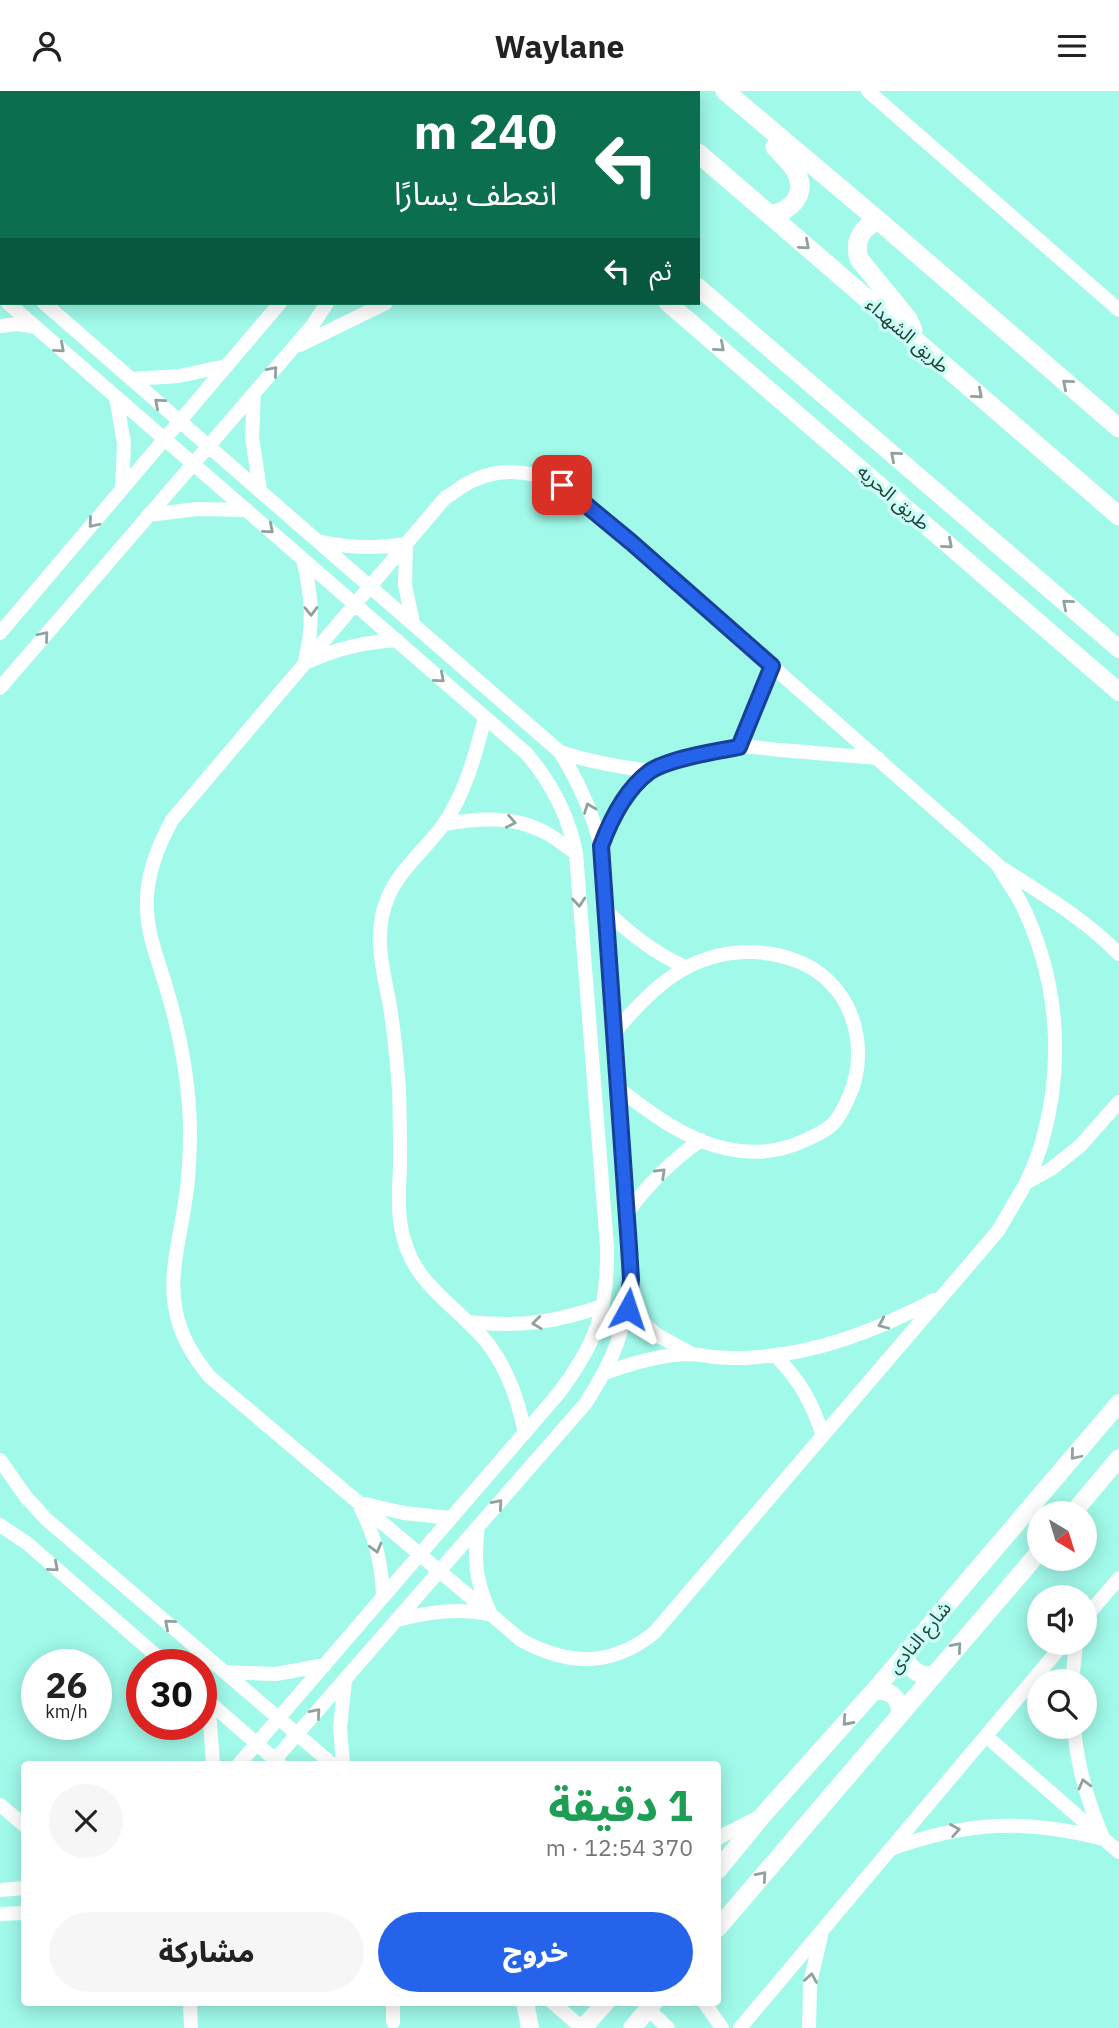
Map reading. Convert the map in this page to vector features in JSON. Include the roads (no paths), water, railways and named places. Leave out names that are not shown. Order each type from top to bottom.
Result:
[{"type":"main road","points":[[725,91],[1119,428]]},
{"type":"main road","points":[[755,117],[765,137],[793,167],[800,184],[799,193],[789,208],[770,215]]},
{"type":"main road","name":"طريق الشهداء","points":[[700,155],[1119,516]]},
{"type":"main road","points":[[879,221],[872,223],[860,235],[857,251],[859,259],[908,319],[914,340]]},
{"type":"street","points":[[868,91],[1119,310]]},
{"type":"street","name":"طريق الحريه","points":[[700,289],[1119,649]]},
{"type":"street","points":[[10,305],[526,753],[554,789],[564,809],[576,853],[607,1247],[603,1306],[593,1338],[578,1368],[558,1394],[242,1761]]},
{"type":"street","points":[[254,333],[265,305]]},
{"type":"street","points":[[0,633],[278,305]]},
{"type":"street","points":[[0,688],[312,326],[326,305]]},
{"type":"street","points":[[293,348],[382,305]]},
{"type":"street","name":"طريق الحريه","points":[[670,305],[1119,692]]},
{"type":"street","points":[[50,306],[560,752],[585,797],[601,846],[631,1279],[628,1309],[619,1342],[605,1373],[585,1404],[297,1734],[277,1761]]},
{"type":"street","points":[[0,326],[18,324],[36,327]]},
{"type":"street","points":[[131,379],[179,376],[226,366]]},
{"type":"street","points":[[254,393],[252,437],[260,491]]},
{"type":"street","points":[[116,397],[124,443],[122,489]]},
{"type":"street","points":[[997,865],[1019,900],[1036,938],[1048,978],[1055,1019],[1056,1061],[1051,1103],[1041,1144],[1027,1183],[998,1231],[823,1436],[654,1633],[626,1651],[583,1660],[561,1658],[521,1640],[210,1377],[197,1362],[183,1336],[172,1287],[174,1261],[186,1201],[190,1129],[186,1074],[147,912],[151,870],[159,843],[172,820],[406,544],[446,498],[473,480],[498,473],[525,472],[562,485],[631,542],[997,865],[1063,908],[1107,941],[1119,954]]},
{"type":"street","points":[[148,515],[197,509],[247,510]]},
{"type":"street","points":[[320,542],[364,548],[406,544]]},
{"type":"street","points":[[406,544],[405,585],[414,624]]},
{"type":"street","points":[[303,559],[310,584],[312,610],[311,637],[305,663]]},
{"type":"street","points":[[305,663],[349,646],[397,640]]},
{"type":"street","points":[[739,747],[772,666]]},
{"type":"street","points":[[485,717],[468,772],[443,824],[397,878],[388,898],[382,914],[379,936],[380,959],[395,1045],[399,1089],[397,1210],[401,1234],[422,1278],[489,1345],[506,1372],[518,1402],[525,1433]]},
{"type":"street","points":[[560,752],[604,765],[650,771],[709,752],[739,747],[878,758]]},
{"type":"street","points":[[601,846],[620,805],[650,771]]},
{"type":"street","points":[[443,824],[478,818],[513,821],[547,833],[576,853]]},
{"type":"street","points":[[605,909],[642,943],[685,967]]},
{"type":"street","points":[[614,1033],[647,997],[685,967],[711,957],[738,952],[766,953],[793,959],[818,971],[831,983],[847,1005],[857,1031],[859,1059],[854,1086],[842,1112],[833,1124],[809,1139],[783,1149],[755,1152],[728,1149],[701,1140],[658,1118],[618,1088]]},
{"type":"street","points":[[1027,1183],[1051,1169],[1080,1146],[1119,1102]]},
{"type":"street","points":[[627,1213],[660,1173],[701,1140]]},
{"type":"street","points":[[605,1373],[647,1359],[691,1354],[733,1358],[776,1356],[863,1333],[944,1294]]},
{"type":"street","points":[[468,1322],[537,1324],[603,1306]]},
{"type":"street","points":[[628,1309],[657,1335],[691,1354]]},
{"type":"street","points":[[776,1356],[805,1392],[816,1413],[823,1436]]},
{"type":"street","name":"شارع النادى","points":[[721,1866],[1119,1403]]},
{"type":"street","points":[[1083,1501],[1119,1458]]},
{"type":"street","points":[[0,1460],[26,1497],[46,1519],[328,1761]]},
{"type":"street","points":[[357,1501],[404,1513],[451,1518]]},
{"type":"street","points":[[357,1501],[377,1547],[383,1597]]},
{"type":"street","points":[[0,1525],[28,1544],[149,1649]]},
{"type":"street","points":[[478,1526],[476,1572],[481,1594],[491,1615]]},
{"type":"street","name":"شارع النادى","points":[[721,1924],[1027,1566]]},
{"type":"street","points":[[1097,1604],[1119,1579]]},
{"type":"street","points":[[397,1620],[417,1614],[447,1611],[491,1615]]},
{"type":"street","points":[[905,1654],[914,1671],[926,1676],[933,1675]]},
{"type":"street","points":[[740,2028],[1054,1655]]},
{"type":"street","points":[[225,1672],[275,1674],[325,1665]]},
{"type":"street","points":[[343,1761],[340,1727],[345,1680]]},
{"type":"street","points":[[873,1692],[893,1695],[900,1707],[900,1714]]},
{"type":"street","points":[[217,1710],[273,1761]]},
{"type":"street","points":[[986,1736],[1119,1852]]},
{"type":"street","points":[[1075,1739],[1085,1790],[1104,1839]]},
{"type":"street","points":[[211,1740],[213,1761]]},
{"type":"street","points":[[0,1805],[21,1822]]},
{"type":"street","points":[[721,1836],[763,1815]]},
{"type":"street","points":[[890,1850],[942,1833],[996,1825],[1051,1827],[1104,1839]]},
{"type":"street","points":[[0,1890],[21,1888]]},
{"type":"street","points":[[0,1915],[21,1913]]},
{"type":"street","points":[[809,2028],[810,1983],[823,1929]]},
{"type":"street","points":[[190,2006],[191,2028]]},
{"type":"street","points":[[393,2006],[393,2022]]},
{"type":"street","points":[[526,2006],[530,2028]]},
{"type":"street","points":[[557,2006],[582,2028],[602,2006]]},
{"type":"street","points":[[632,2028],[650,2006]]},
{"type":"street","points":[[652,2006],[668,2028]]},
{"type":"street","points":[[707,2006],[722,2028]]}]
